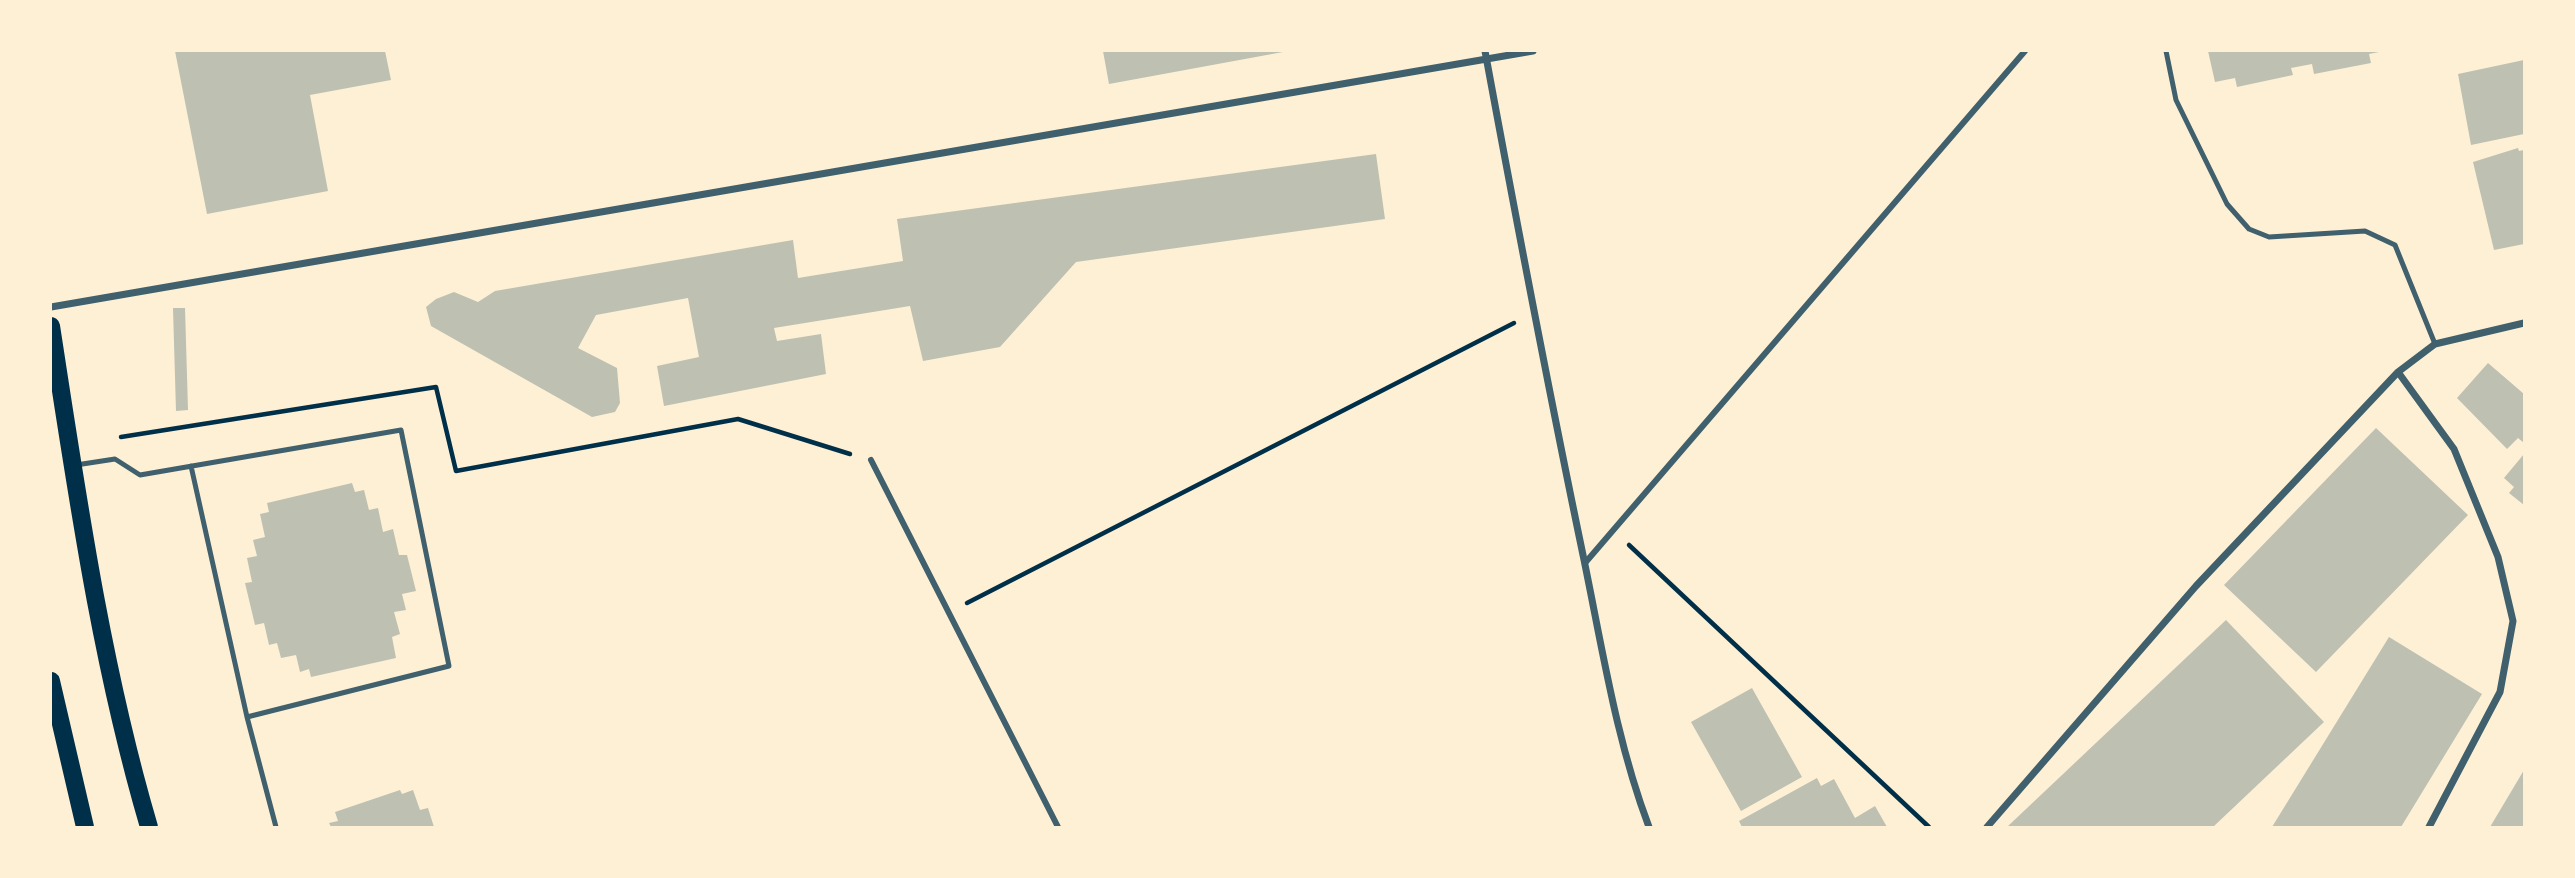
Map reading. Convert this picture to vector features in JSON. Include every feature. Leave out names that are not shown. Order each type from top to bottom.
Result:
[{"type":"main road","points":[[51,326],[104,645],[130,763],[149,827]]},
{"type":"main road","points":[[51,681],[56,734],[85,827]]},
{"type":"street","points":[[51,307],[1486,55],[1533,51]]},
{"type":"street","points":[[1585,563],[2025,51]]},
{"type":"street","points":[[1486,55],[1534,313],[1625,753],[1649,827]]},
{"type":"street","points":[[1987,827],[2196,586],[2398,372],[2435,344],[2524,323]]},
{"type":"street","points":[[2398,372],[2455,449],[2498,557],[2513,621],[2500,692],[2429,827]]},
{"type":"street","points":[[871,460],[1058,827]]},
{"type":"lane","points":[[2166,51],[2176,100],[2227,204],[2249,229],[2269,237],[2365,231],[2395,244],[2435,344]]},
{"type":"lane","points":[[72,465],[115,459],[140,475],[401,430],[449,666],[247,717]]},
{"type":"lane","points":[[191,466],[247,717],[276,827]]},
{"type":"path","points":[[947,613],[1534,313]]},
{"type":"path","points":[[69,445],[436,387],[456,471],[738,419],[871,460]]},
{"type":"path","points":[[1613,530],[1929,827]]},
{"type":"building","points":[[175,51],[385,51],[391,80],[310,95],[328,191],[207,214]]},
{"type":"building","points":[[1103,51],[1283,51],[1283,52],[1109,84]]},
{"type":"building","points":[[2208,51],[2379,52],[2369,54],[2371,63],[2314,74],[2312,64],[2291,68],[2293,75],[2237,87],[2235,78],[2215,82]]},
{"type":"building","points":[[2524,60],[2524,134],[2471,145],[2458,74]]},
{"type":"building","points":[[2518,148],[2519,151],[2524,150],[2524,244],[2494,250],[2473,162]]},
{"type":"building","points":[[1376,154],[1385,219],[1076,262],[1000,347],[923,361],[910,306],[774,328],[777,341],[821,334],[826,374],[664,406],[657,366],[699,357],[688,298],[596,315],[578,348],[617,368],[620,403],[615,412],[592,417],[431,326],[426,307],[436,299],[454,292],[478,302],[495,291],[793,240],[798,278],[903,261],[897,219]]},
{"type":"building","points":[[173,308],[185,308],[188,410],[176,411]]},
{"type":"building","points":[[2488,363],[2524,394],[2524,443],[2518,438],[2507,449],[2457,398]]},
{"type":"building","points":[[2376,428],[2468,515],[2316,672],[2224,585]]},
{"type":"building","points":[[2524,454],[2524,505],[2509,493],[2514,487],[2504,478]]},
{"type":"building","points":[[352,483],[355,492],[364,490],[369,510],[378,508],[383,532],[393,529],[399,555],[407,555],[416,591],[402,594],[406,610],[394,612],[400,634],[392,637],[396,658],[311,677],[309,669],[300,672],[296,655],[281,658],[277,643],[269,645],[264,623],[255,625],[245,583],[252,582],[247,558],[257,556],[253,540],[265,537],[260,514],[269,512],[267,503]]},
{"type":"building","points":[[2226,620],[2324,722],[2213,827],[2007,827]]},
{"type":"building","points":[[2389,637],[2482,694],[2401,827],[2272,827]]},
{"type":"building","points":[[1752,688],[1802,777],[1741,811],[1691,722]]},
{"type":"building","points":[[2524,770],[2524,827],[2490,827]]},
{"type":"building","points":[[1817,778],[1821,786],[1834,779],[1855,818],[1875,806],[1887,827],[1742,827],[1739,821]]},
{"type":"building","points":[[400,790],[402,794],[413,790],[420,810],[428,808],[434,827],[331,827],[329,823],[338,821],[335,812]]}]
